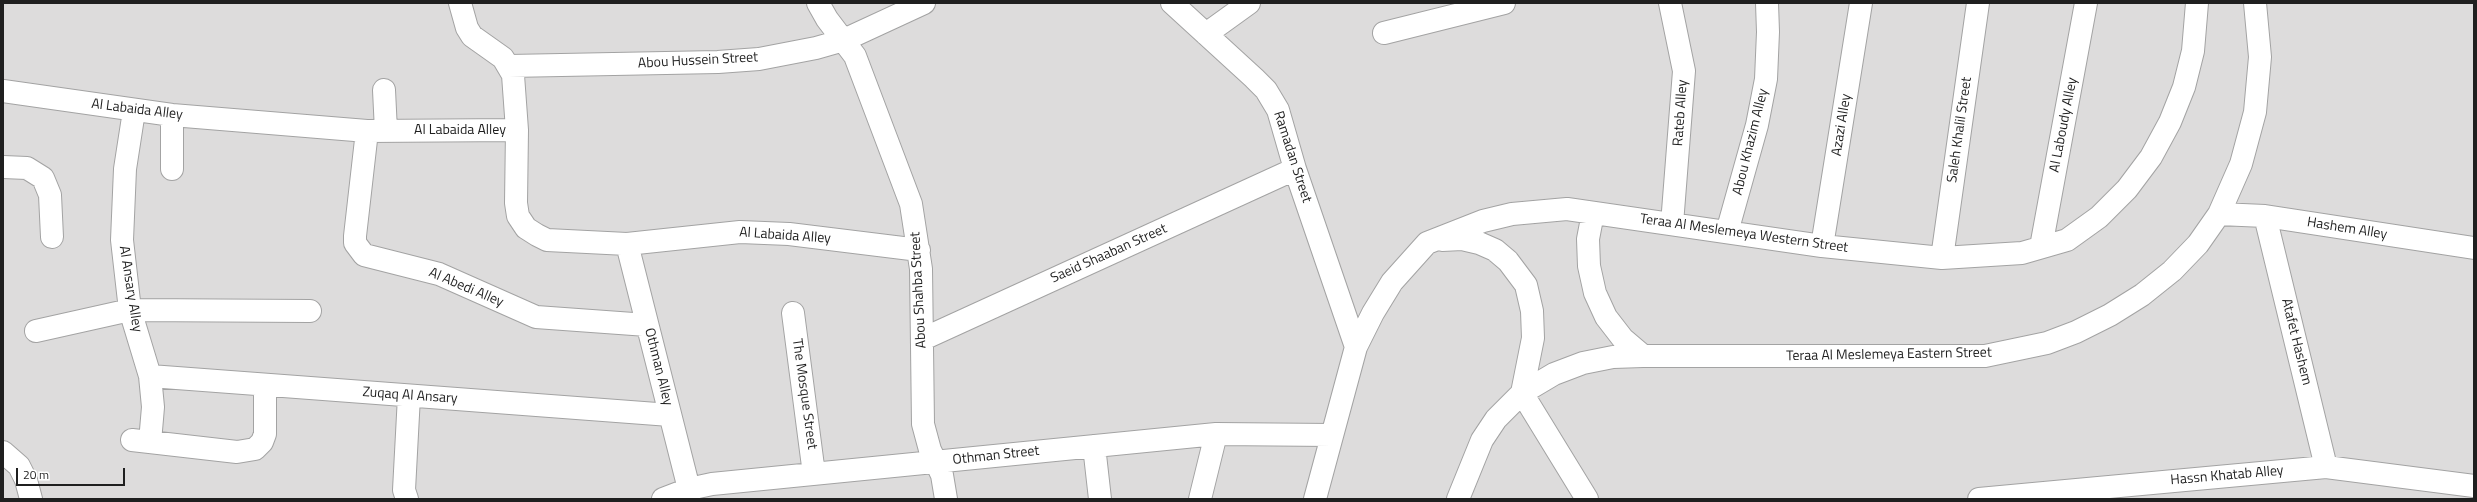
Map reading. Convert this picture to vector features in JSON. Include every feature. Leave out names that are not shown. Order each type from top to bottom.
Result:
[{"type":"street","points":[[460,3],[467,28],[472,36],[495,51],[509,66],[513,75],[517,130]]},
{"type":"street","name":"Abou Shahba Street","points":[[818,3],[826,19],[844,40],[859,64],[911,204],[919,250],[923,424],[930,450],[937,462],[946,499]]},
{"type":"street","name":"Abou Hussein Street","points":[[509,66],[718,62],[786,54],[844,40],[924,3]]},
{"type":"street","name":"Ramadan Street","points":[[1172,3],[1254,78],[1272,99],[1283,125],[1295,169],[1356,347]]},
{"type":"street","points":[[1206,34],[1249,3]]},
{"type":"street","points":[[1384,33],[1504,3]]},
{"type":"street","name":"Rateb Alley","points":[[1670,3],[1684,71],[1672,224]]},
{"type":"street","name":"Abou Khazim Alley","points":[[1728,232],[1757,125],[1766,79],[1768,32],[1767,3]]},
{"type":"street","name":"Azazi Alley","points":[[1822,246],[1861,3]]},
{"type":"street","name":"Saleh Khalil Street","points":[[1942,258],[1978,3]]},
{"type":"street","name":"Al Laboudy Alley","points":[[2041,247],[2086,3]]},
{"type":"street","name":"Teraa Al Meslemeya Western Street","points":[[1316,499],[1356,347],[1373,313],[1392,282],[1427,243],[1482,221],[1512,214],[1567,208],[1822,246],[1942,258],[2022,253],[2068,240],[2099,217],[2127,188],[2151,157],[2170,122],[2184,87],[2193,51],[2197,3]]},
{"type":"street","name":"Teraa Al Meslemeya Eastern Street","points":[[1458,499],[1482,440],[1496,419],[1522,393],[1554,374],[1583,363],[1613,357],[1643,356],[1986,356],[2016,351],[2076,332],[2110,315],[2142,295],[2172,271],[2198,244],[2219,214],[2241,164],[2255,112],[2260,58],[2256,3]]},
{"type":"street","name":"Al Abedi Alley","points":[[384,90],[354,236],[355,243],[364,255],[439,274],[536,317],[647,325]]},
{"type":"street","name":"Al Labaida Alley","points":[[3,91],[134,111],[376,131],[517,130],[516,203],[518,216],[526,228],[547,240],[627,244],[740,232],[789,234],[919,250]]},
{"type":"street","name":"Al Ansary Alley","points":[[134,111],[122,205],[124,269],[130,310],[150,376],[153,407],[141,441],[237,452],[255,449],[262,442],[265,434],[265,385]]},
{"type":"street","points":[[172,115],[172,169]]},
{"type":"street","points":[[3,167],[27,168],[43,178],[50,196],[52,237]]},
{"type":"street","name":"Saeid Shaaban Street","points":[[922,339],[1295,169]]},
{"type":"street","points":[[1593,212],[1588,239],[1588,260],[1595,293],[1606,317],[1623,339],[1643,356]]},
{"type":"street","name":"Hashem Alley","points":[[2219,214],[2265,216],[2474,248]]},
{"type":"street","name":"Atafet Hashem","points":[[2265,216],[2326,467]]},
{"type":"street","points":[[1427,243],[1444,239],[1462,239],[1479,243],[1495,250],[1519,272],[1526,285],[1532,311],[1533,338],[1522,393],[1588,499]]},
{"type":"street","name":"Othman Alley","points":[[627,244],[689,489]]},
{"type":"street","points":[[36,331],[130,310],[310,311]]},
{"type":"street","name":"The Mosque Street","points":[[793,313],[814,474]]},
{"type":"street","name":"Zuqaq Al Ansary","points":[[150,376],[670,416]]},
{"type":"street","points":[[407,499],[404,490],[409,396]]},
{"type":"street","points":[[1200,499],[1216,434]]},
{"type":"street","name":"Othman Street","points":[[663,499],[689,489],[712,484],[1216,434],[1332,435]]},
{"type":"street","points":[[1094,446],[1100,499]]},
{"type":"street","points":[[3,452],[19,466],[26,480],[31,499]]},
{"type":"street","name":"Hassn Khatab Alley","points":[[1979,499],[2326,467],[2474,486]]},
{"type":"shaded area","points":[[3,3],[2474,3],[2474,499],[3,499]]}]
